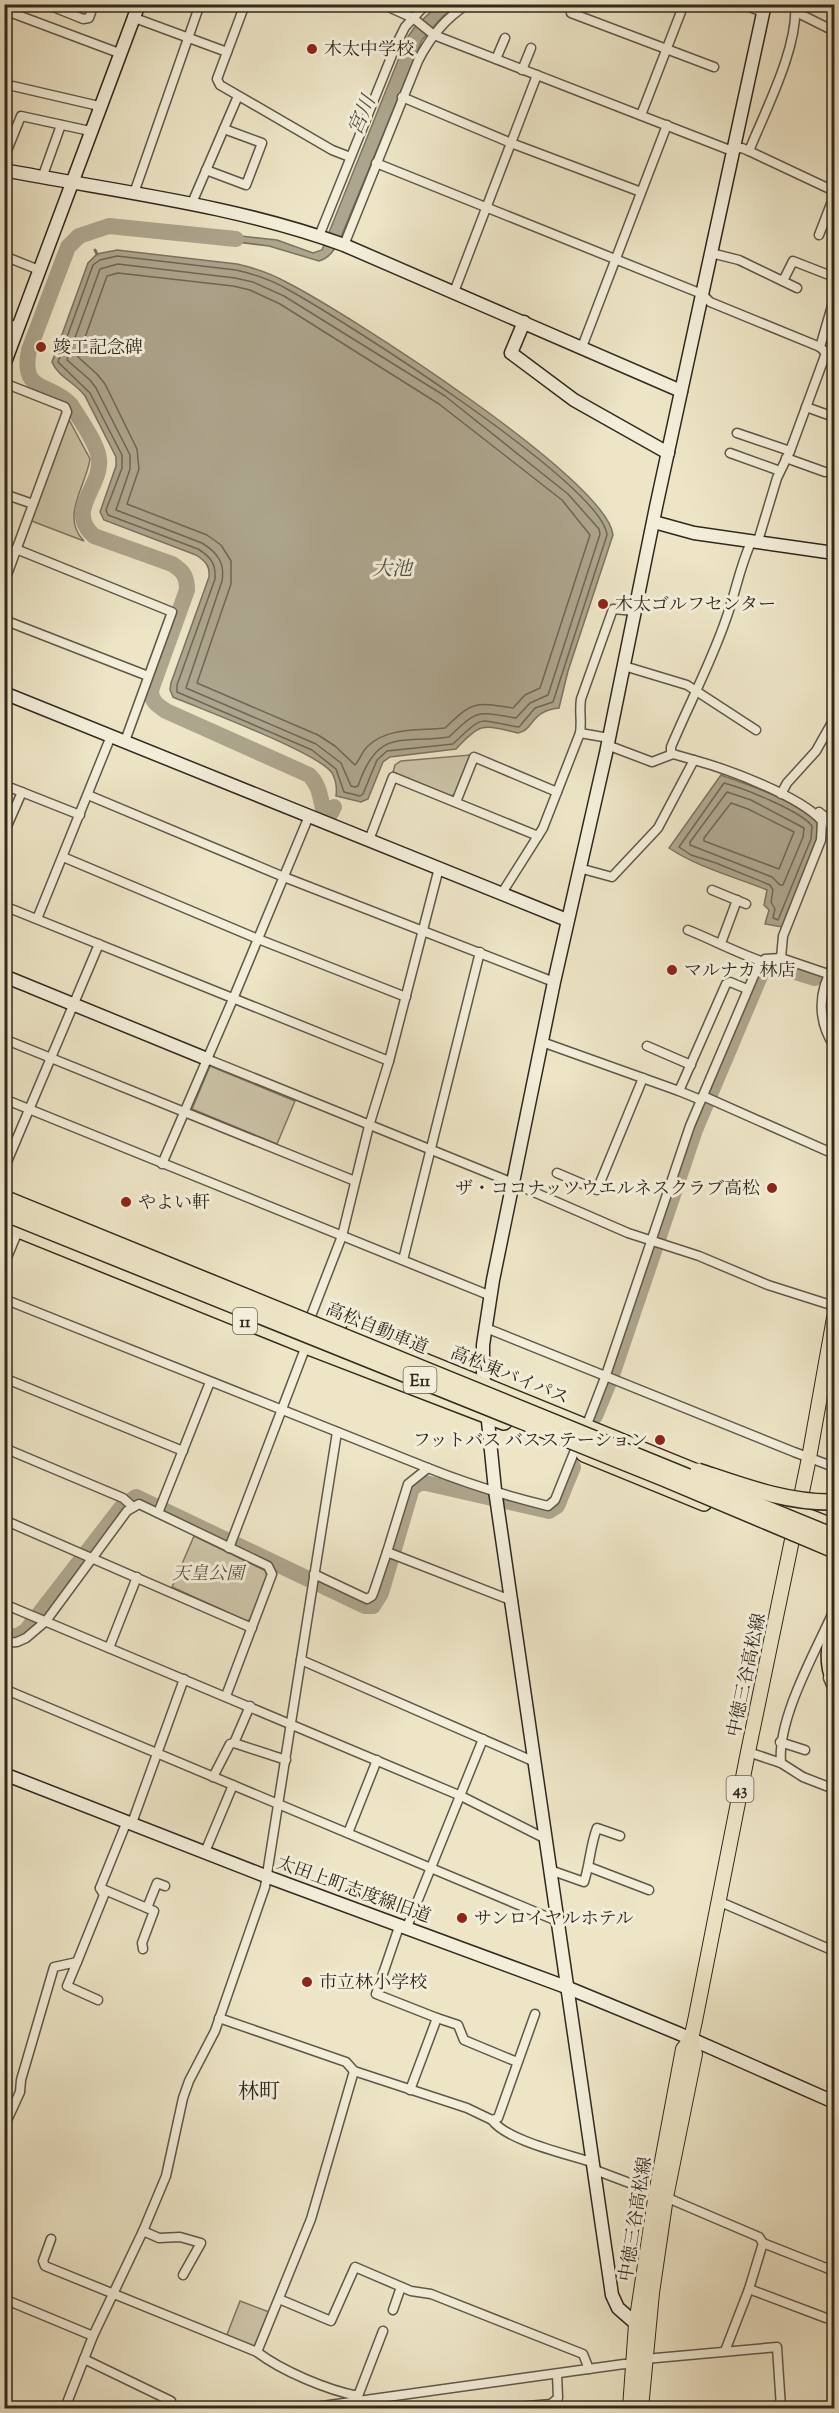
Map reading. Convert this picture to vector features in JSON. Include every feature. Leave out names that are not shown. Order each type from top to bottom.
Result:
[{"type":"highway","name":"高松東バイパス","points":[[4,1191],[834,1527]]},
{"type":"highway","name":"高松自動車道","points":[[4,1198],[834,1536]]},
{"type":"highway","name":"高松自動車道","points":[[4,1213],[652,1474],[834,1550]]},
{"type":"highway","name":"11","points":[[11,1227],[306,1346],[575,1450],[834,1556]]},
{"type":"highway","points":[[545,1417],[752,1490],[787,1498],[834,1502]]},
{"type":"highway","points":[[830,1628],[829,1652],[831,1674],[834,1680]]},
{"type":"main road","name":"中徳三谷高松線","points":[[641,2409],[641,2363],[636,2324],[661,2195],[695,2054],[691,2039],[793,1539],[834,1318]]},
{"type":"main road","name":"中徳三谷高松線","points":[[630,2409],[648,2334],[661,2195]]},
{"type":"street","points":[[46,4],[83,20],[89,18],[94,4]]},
{"type":"street","points":[[4,365],[132,17],[139,4]]},
{"type":"street","points":[[134,194],[200,7],[188,4]]},
{"type":"street","points":[[245,4],[217,79],[220,85],[332,150],[350,157]]},
{"type":"street","points":[[382,4],[415,19],[432,34],[727,149],[749,151],[834,191]]},
{"type":"street","points":[[321,236],[350,157],[396,45],[405,27],[415,19],[426,4]]},
{"type":"street","points":[[342,244],[402,98],[432,34],[468,4]]},
{"type":"street","points":[[571,4],[571,13],[714,67]]},
{"type":"street","points":[[641,115],[684,4]]},
{"type":"street","points":[[648,2334],[618,2308],[612,2295],[496,1496],[484,1385],[483,1345],[513,1183],[567,920],[608,742],[764,8],[742,4]]},
{"type":"street","points":[[749,151],[790,47],[795,8],[834,31]]},
{"type":"street","points":[[4,10],[119,53]]},
{"type":"street","points":[[132,17],[227,52]]},
{"type":"street","points":[[496,59],[505,38]]},
{"type":"street","points":[[522,70],[531,48]]},
{"type":"street","points":[[454,292],[537,75]]},
{"type":"street","points":[[4,84],[99,106]]},
{"type":"street","points":[[192,203],[238,96]]},
{"type":"street","points":[[402,98],[511,143],[641,192]]},
{"type":"street","points":[[4,158],[21,116],[90,131]]},
{"type":"street","points":[[42,178],[62,125]]},
{"type":"street","points":[[582,347],[667,125]]},
{"type":"street","points":[[206,170],[246,185],[262,144],[224,129]]},
{"type":"street","points":[[376,164],[702,294],[710,302],[827,352]]},
{"type":"street","points":[[4,170],[71,184],[192,203],[282,224],[321,236],[681,391]]},
{"type":"street","points":[[819,235],[834,196]]},
{"type":"street","points":[[711,253],[739,261],[797,288]]},
{"type":"street","points":[[4,256],[39,270]]},
{"type":"street","points":[[783,281],[793,261],[834,277]]},
{"type":"street","points":[[781,958],[783,936],[823,830],[822,821],[817,815],[781,794],[722,769],[671,753],[671,747],[719,639],[740,566],[755,540],[827,352],[834,299]]},
{"type":"street","points":[[4,322],[18,327]]},
{"type":"street","points":[[524,322],[511,353],[574,400],[668,453]]},
{"type":"street","points":[[4,383],[66,407],[67,412],[4,583]]},
{"type":"street","points":[[806,407],[834,417]]},
{"type":"street","points":[[737,433],[825,472]]},
{"type":"street","points":[[730,453],[780,471]]},
{"type":"street","points":[[4,494],[33,504]]},
{"type":"street","points":[[654,522],[694,533],[834,553]]},
{"type":"street","points":[[16,549],[172,612],[125,741]]},
{"type":"street","points":[[502,893],[538,837],[557,792],[580,733],[581,699],[613,609],[635,611]]},
{"type":"street","points":[[4,620],[148,676]]},
{"type":"street","points":[[624,666],[678,682],[695,690],[756,730]]},
{"type":"street","points":[[4,693],[567,920]]},
{"type":"street","points":[[781,794],[787,783],[816,752],[834,719]]},
{"type":"street","points":[[580,733],[608,742],[652,762],[674,754]]},
{"type":"street","points":[[37,919],[111,736]]},
{"type":"street","points":[[456,802],[474,757],[557,792]]},
{"type":"street","points":[[579,868],[612,877],[658,828],[694,760]]},
{"type":"street","points":[[369,840],[393,777],[538,837]]},
{"type":"street","points":[[4,785],[80,815]]},
{"type":"street","points":[[4,833],[22,792]]},
{"type":"street","points":[[88,795],[284,878],[554,982]]},
{"type":"street","points":[[794,801],[814,808],[834,827]]},
{"type":"street","points":[[162,1164],[309,816]]},
{"type":"street","points":[[63,857],[258,939],[406,997]]},
{"type":"street","points":[[311,1316],[342,1236],[369,1126],[389,1061],[439,868]]},
{"type":"street","points":[[712,890],[742,902],[721,943]]},
{"type":"street","points":[[4,906],[389,1061]]},
{"type":"street","points":[[688,930],[761,961],[781,958],[832,975]]},
{"type":"street","points":[[4,1169],[99,944]]},
{"type":"street","points":[[403,1260],[480,952]]},
{"type":"street","points":[[586,1427],[609,1377],[705,1098],[747,989],[761,961]]},
{"type":"street","points":[[834,965],[832,975],[824,984],[821,1008],[825,1027],[834,1046]]},
{"type":"street","points":[[4,976],[75,1003],[655,1242],[834,1306]]},
{"type":"street","points":[[679,1091],[726,984],[730,982],[747,989]]},
{"type":"street","points":[[4,1039],[355,1181]]},
{"type":"street","points":[[542,1042],[740,1111],[834,1154]]},
{"type":"street","points":[[647,1046],[691,1065]]},
{"type":"street","points":[[557,1173],[597,1190],[643,1078]]},
{"type":"street","points":[[4,1099],[491,1296]]},
{"type":"street","points":[[4,1265],[11,1227],[30,1201]]},
{"type":"street","points":[[4,1299],[496,1496],[516,1498],[548,1506],[555,1500],[575,1450]]},
{"type":"street","points":[[486,1328],[834,1467]]},
{"type":"street","points":[[231,1544],[306,1346]]},
{"type":"street","points":[[4,1378],[183,1451]]},
{"type":"street","points":[[160,1509],[210,1382]]},
{"type":"street","points":[[65,2409],[93,2336],[143,2231],[166,2176],[183,2098],[219,2018],[268,1876],[337,1432]]},
{"type":"street","points":[[4,1448],[123,1498],[132,1506]]},
{"type":"street","points":[[313,1579],[366,1599],[372,1596],[390,1553],[408,1484],[428,1468]]},
{"type":"street","points":[[4,1643],[17,1642],[26,1638],[87,1555],[132,1506],[139,1504],[160,1509],[231,1544],[268,1566],[272,1574],[226,1696]]},
{"type":"street","points":[[6,1523],[87,1555],[252,1628]]},
{"type":"street","points":[[390,1553],[513,1601]]},
{"type":"street","points":[[109,1648],[137,1577]]},
{"type":"street","points":[[4,1604],[461,1796],[546,1839]]},
{"type":"street","points":[[834,1610],[825,1667],[834,1692]]},
{"type":"street","points":[[781,1763],[780,1742],[812,1656],[830,1628]]},
{"type":"street","points":[[301,1660],[535,1762]]},
{"type":"street","points":[[100,1888],[130,1822],[184,1679]]},
{"type":"street","points":[[4,1689],[557,1921]]},
{"type":"street","points":[[213,1777],[230,1744],[234,1743],[250,1706]]},
{"type":"street","points":[[483,1739],[432,1867],[403,1925],[376,1994],[458,2025],[464,2040],[517,2062]]},
{"type":"street","points":[[780,1742],[805,1749]]},
{"type":"street","points":[[234,1743],[286,1760]]},
{"type":"street","points":[[748,1752],[781,1763],[803,1777],[834,1789]]},
{"type":"street","points":[[348,1833],[377,1760]]},
{"type":"street","name":"太田上町志度線旧道","points":[[4,1774],[268,1876],[566,1987],[834,2102]]},
{"type":"street","points":[[205,1852],[233,1785]]},
{"type":"street","points":[[550,1870],[584,1882],[589,1867],[591,1844],[597,1828],[620,1836]]},
{"type":"street","points":[[589,1867],[649,1890]]},
{"type":"street","points":[[147,1908],[157,1883],[165,1886]]},
{"type":"street","points":[[100,1888],[154,1911],[142,1942],[143,1949]]},
{"type":"street","points":[[98,2000],[67,1986],[104,1895],[100,1888]]},
{"type":"street","points":[[718,1901],[834,1951]]},
{"type":"street","points":[[4,2127],[20,2092],[24,2069],[54,1967],[77,1962]]},
{"type":"street","points":[[492,2120],[498,2118],[536,2014]]},
{"type":"street","points":[[219,2018],[346,2062],[354,2071],[467,2108],[492,2120],[498,2128],[528,2142],[595,2167],[759,2237],[763,2243],[834,2271]]},
{"type":"street","points":[[410,2090],[437,2018]]},
{"type":"street","points":[[258,2352],[311,2219],[354,2071]]},
{"type":"street","points":[[143,2231],[159,2238],[180,2237],[201,2243],[183,2275]]},
{"type":"street","points":[[51,2239],[43,2261],[45,2266],[258,2352],[268,2360],[302,2376],[358,2399]]},
{"type":"street","points":[[725,2350],[749,2289],[763,2243]]},
{"type":"street","points":[[279,2299],[332,2321],[355,2268],[411,2291],[431,2294],[583,2354],[589,2369]]},
{"type":"street","points":[[393,2310],[402,2287]]},
{"type":"street","points":[[749,2289],[826,2318]]},
{"type":"street","points":[[4,2299],[93,2336]]},
{"type":"street","points":[[358,2399],[383,2331]]},
{"type":"street","points":[[308,2409],[358,2399],[725,2350],[777,2347],[781,2409]]},
{"type":"street","points":[[84,2359],[171,2401],[168,2409]]},
{"type":"street","points":[[505,2409],[551,2404],[558,2398],[557,2373]]},
{"type":"green space","points":[[67,416],[90,459],[74,512],[77,532],[84,541],[29,520]]},
{"type":"green space","points":[[470,755],[455,794],[451,796],[393,772],[395,765],[401,761]]},
{"type":"green space","points":[[210,1066],[295,1101],[277,1144],[192,1109]]},
{"type":"green space","name":"天皇公園","points":[[194,1536],[266,1571],[267,1577],[251,1619],[247,1621],[172,1587]]},
{"type":"green space","points":[[240,2301],[269,2312],[255,2348],[226,2337]]},
{"type":"water","points":[[438,5],[461,5],[443,16],[422,40],[343,232],[331,253],[319,261],[269,246],[213,239],[214,233],[277,240],[313,253],[322,250],[407,38]]},
{"type":"water","name":"大池","points":[[117,250],[237,264],[282,280],[415,361],[470,399],[568,476],[600,510],[613,535],[568,671],[559,708],[538,716],[527,728],[518,733],[497,728],[484,728],[472,734],[456,749],[390,757],[383,762],[368,799],[361,802],[336,796],[336,784],[332,773],[323,764],[306,754],[173,697],[170,690],[171,683],[209,577],[208,566],[196,555],[104,520],[100,512],[116,466],[116,457],[85,396],[58,372],[52,362],[88,263],[97,254]]},
{"type":"water","points":[[721,775],[787,801],[811,815],[819,823],[817,841],[782,927],[765,924],[769,910],[764,905],[767,890],[704,866],[669,848]]},
{"type":"waterway","points":[[236,239],[109,226],[79,236],[68,247],[29,350],[27,364],[33,381],[71,405],[88,431],[98,453],[98,469],[84,508],[83,517],[86,527],[94,536],[172,564],[185,577],[187,590],[151,690],[153,700],[166,711],[309,775],[317,786],[323,809],[331,813],[334,807]]},
{"type":"waterway","points":[[87,233],[90,238]]},
{"type":"waterway","points":[[95,250],[97,254]]},
{"type":"waterway","points":[[595,1416],[612,1375],[695,1130],[763,969],[770,964],[815,978]]},
{"type":"waterway","points":[[4,1636],[17,1636],[26,1631],[121,1508],[136,1497],[365,1606],[373,1606],[381,1593],[412,1488],[420,1483],[426,1483],[549,1511],[557,1506],[573,1467]]},
{"type":"place","name":"木太中学校","points":[[312,49]]},
{"type":"place","name":"竣工記念碑","points":[[41,347]]},
{"type":"place","name":"木太ゴルフセンター","points":[[603,604]]},
{"type":"place","name":"マルナカ 林店","points":[[672,970]]},
{"type":"place","name":"ザ・ココナッツウエルネスクラブ高松","points":[[772,1188]]},
{"type":"place","name":"やよい軒","points":[[126,1202]]},
{"type":"place","name":"フットバス バスステーション","points":[[660,1440]]},
{"type":"place","name":"サンロイヤルホテル","points":[[462,1918]]},
{"type":"place","name":"市立林小学校","points":[[307,1982]]},
{"type":"district","name":"林町","points":[[259,2091]]},
{"type":"water label","name":"宮川","points":[[361,115]]}]
